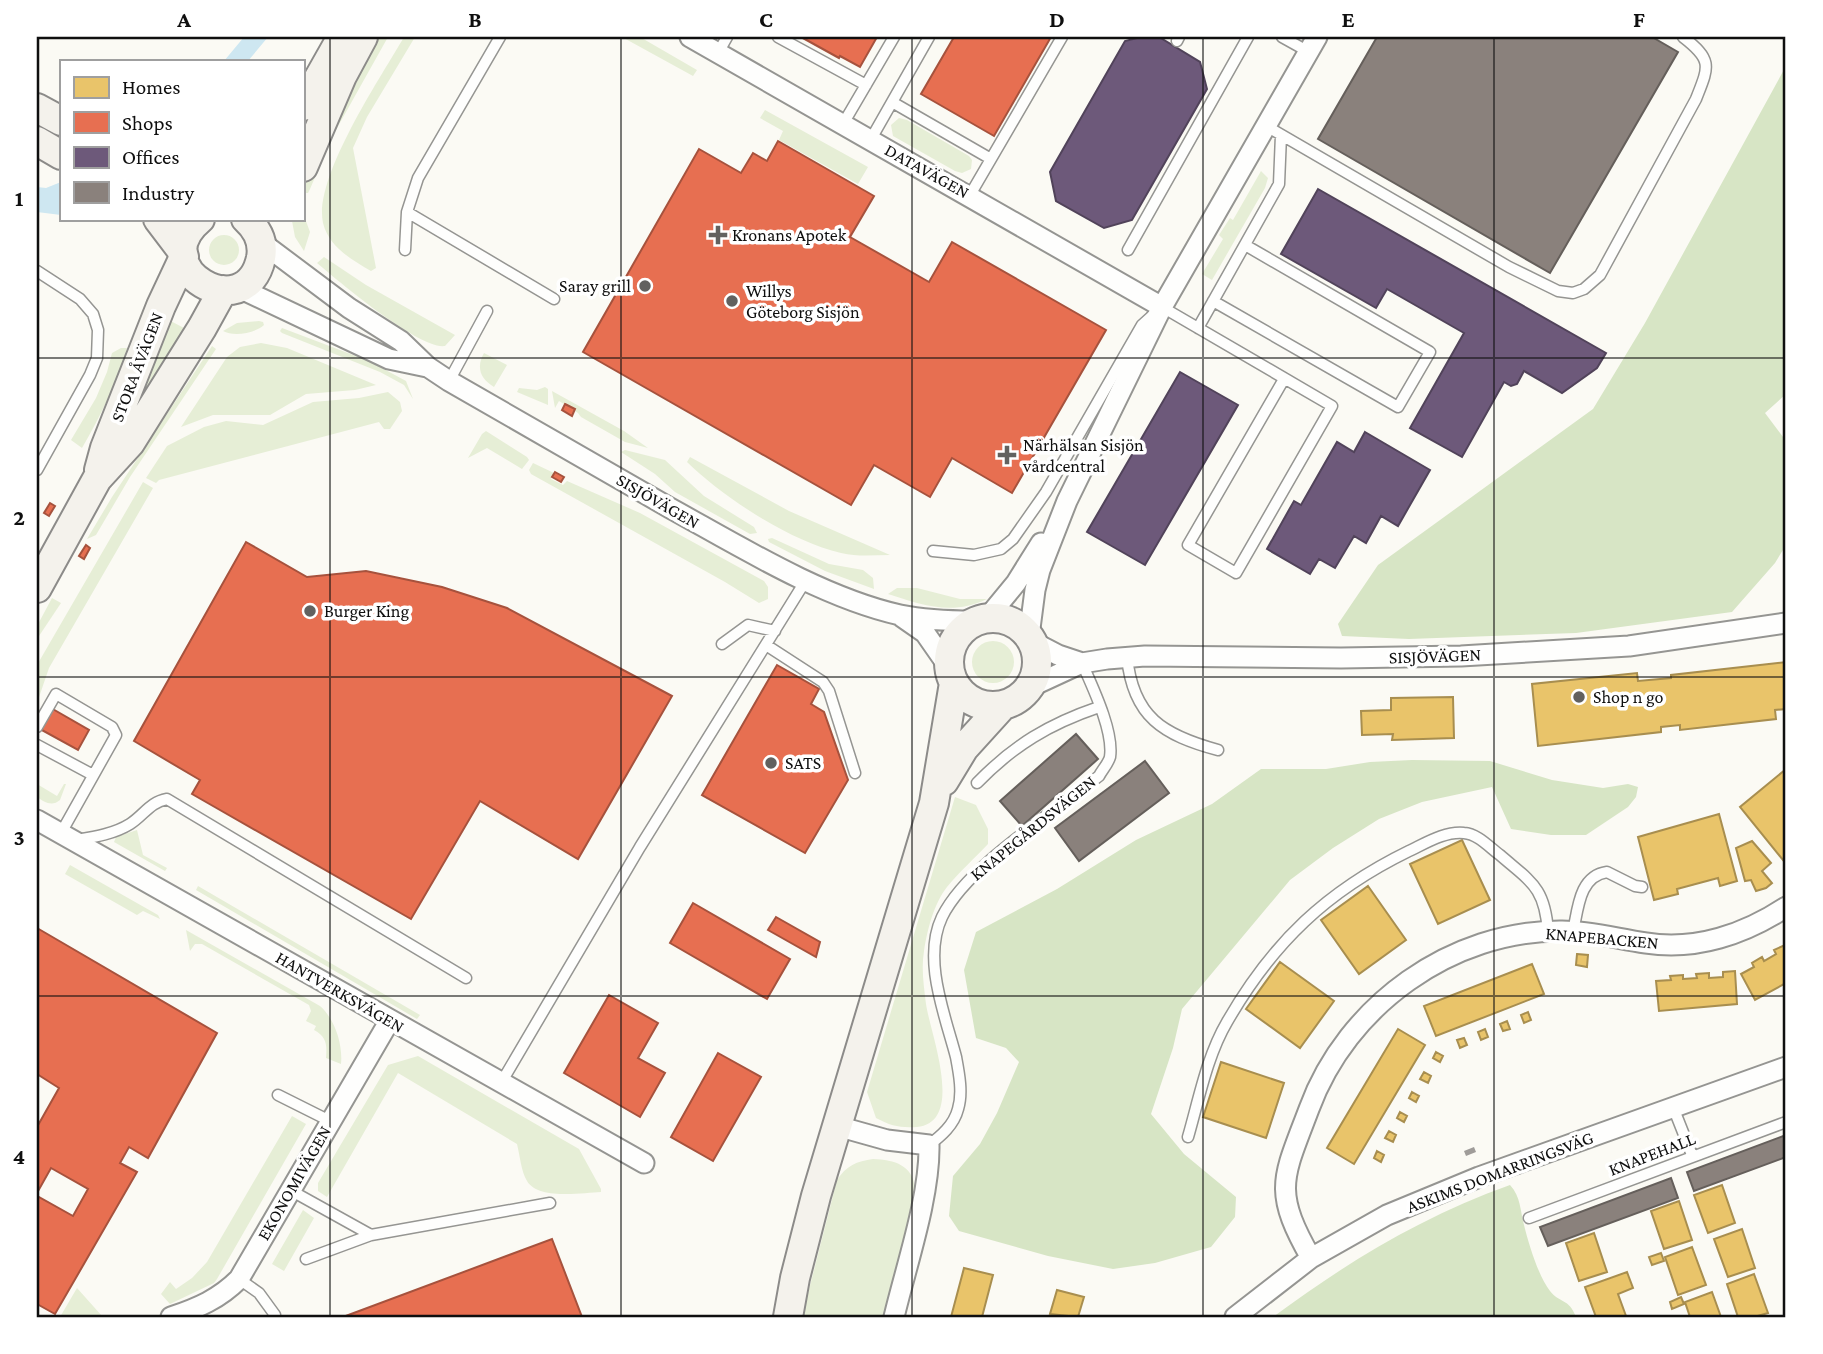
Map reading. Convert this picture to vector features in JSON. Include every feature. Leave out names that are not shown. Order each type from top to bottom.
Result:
[{"type":"street","points":[[304,104],[342,37]]},
{"type":"street","points":[[304,165],[342,76],[363,37]]},
{"type":"street","name":"DATAVÄGEN","points":[[690,37],[723,45],[843,124],[1162,307]]},
{"type":"street","points":[[1028,688],[1037,669],[1037,655],[1031,639],[1031,610],[1040,570],[1067,501],[1162,307],[1274,130],[1313,44]]},
{"type":"street","points":[[37,108],[60,120]]},
{"type":"street","points":[[37,141],[60,154]]},
{"type":"street","points":[[159,220],[183,254],[186,266],[197,281],[205,286],[230,289]]},
{"type":"street","name":"STORA ÅVÄGEN","points":[[97,480],[105,448],[183,254],[187,234],[199,220]]},
{"type":"street","name":"STORA ÅVÄGEN","points":[[37,588],[97,480],[130,443],[195,339],[230,289],[252,277],[257,269],[262,251],[260,229]]},
{"type":"street","name":"SISJÖVÄGEN","points":[[260,229],[349,308],[401,341],[428,367],[449,382],[713,533],[847,598],[899,615],[928,620],[1008,620],[1019,626],[1031,639],[1058,655],[1082,663]]},
{"type":"street","name":"SISJÖVÄGEN","points":[[230,289],[389,359],[428,367]]},
{"type":"street","points":[[934,803],[951,675],[949,651],[956,636],[981,619],[1016,583],[1067,501]]},
{"type":"street","name":"SISJÖVÄGEN","points":[[899,615],[925,633],[964,696],[979,704],[1003,705],[1017,699],[1028,688],[1082,663],[1127,657],[1461,656],[1629,646],[1786,623]]},
{"type":"street","points":[[788,1317],[795,1278],[836,1126],[934,803],[947,773],[964,748],[1003,705]]},
{"type":"street","name":"HANTVERKSVÄGEN","points":[[37,820],[644,1163]]},
{"type":"street","name":"KNAPEBACKEN","points":[[1311,1258],[1296,1232],[1284,1198],[1286,1173],[1311,1102],[1330,1065],[1353,1032],[1387,997],[1422,971],[1460,950],[1503,937],[1548,932],[1573,932],[1649,944],[1697,943],[1731,936],[1765,921],[1786,907]]},
{"type":"street","name":"EKONOMIVÄGEN","points":[[171,1317],[207,1311],[239,1279],[390,1020]]},
{"type":"street","name":"ASKIMS DOMARRINGSVÄG","points":[[1235,1317],[1311,1258],[1387,1215],[1479,1177],[1786,1067]]},
{"type":"street","points":[[836,1126],[887,1140],[929,1146],[929,1164],[922,1203],[894,1317]]},
{"type":"lane","points":[[405,250],[407,212],[418,178],[500,37]]},
{"type":"lane","points":[[778,37],[866,85]]},
{"type":"lane","points":[[843,124],[894,37]]},
{"type":"lane","points":[[871,139],[929,37]]},
{"type":"lane","points":[[970,195],[1062,37]]},
{"type":"lane","points":[[1128,250],[1248,37]]},
{"type":"lane","points":[[1282,37],[1313,44]]},
{"type":"lane","points":[[1274,130],[1509,267],[1558,291],[1573,293],[1584,289],[1600,275],[1696,99],[1707,71],[1705,60],[1698,48],[1682,37]]},
{"type":"lane","points":[[892,102],[992,159]]},
{"type":"lane","points":[[1198,328],[1279,184],[1274,130]]},
{"type":"lane","points":[[407,212],[554,299]]},
{"type":"lane","points":[[1213,301],[1398,407],[1430,352],[1245,245]]},
{"type":"lane","points":[[37,271],[80,299],[93,314],[98,330],[97,358],[90,375],[37,470]]},
{"type":"lane","points":[[933,551],[974,555],[1001,548],[1013,539],[1046,492],[1142,325],[1162,307],[1332,406],[1236,573],[1188,545],[1284,379]]},
{"type":"lane","points":[[449,382],[487,311]]},
{"type":"lane","points":[[501,1083],[640,846],[806,580]]},
{"type":"lane","points":[[722,644],[748,625],[775,631]]},
{"type":"lane","points":[[766,645],[815,675],[829,691],[855,773]]},
{"type":"lane","points":[[1127,657],[1133,690],[1146,713],[1182,737],[1218,750]]},
{"type":"lane","name":"KNAPEGÅRDSVÄGEN","points":[[929,1146],[954,1121],[961,1096],[959,1071],[933,964],[935,940],[942,918],[960,890],[979,870],[1099,776],[1110,756],[1108,734],[1082,663]]},
{"type":"lane","points":[[37,727],[55,694],[112,727],[116,735],[93,775],[67,837],[101,835],[127,826],[146,808],[167,799],[466,978]]},
{"type":"lane","points":[[977,783],[1019,744],[1061,720],[1099,706]]},
{"type":"lane","points":[[37,745],[93,775]]},
{"type":"lane","points":[[1188,1138],[1211,1059],[1225,1025],[1254,977],[1290,935],[1326,901],[1361,877],[1436,838],[1454,833],[1472,835],[1536,888],[1545,904],[1548,932]]},
{"type":"lane","points":[[1573,932],[1580,896],[1595,875],[1607,872],[1642,887]]},
{"type":"lane","points":[[278,1095],[330,1121]]},
{"type":"lane","points":[[1673,1106],[1692,1155]]},
{"type":"lane","name":"KNAPEHALL","points":[[1529,1218],[1786,1122]]},
{"type":"lane","points":[[290,1189],[371,1235]]},
{"type":"lane","points":[[306,1259],[371,1235],[550,1203]]},
{"type":"lane","points":[[239,1279],[259,1293],[275,1315]]},
{"type":"green space","points":[[376,37],[388,37],[332,137],[308,193],[304,193],[304,183]]},
{"type":"green space","points":[[404,37],[415,37],[367,117],[353,148],[376,268],[371,271],[342,252],[330,239],[323,223],[323,204],[328,181],[351,128]]},
{"type":"green space","points":[[622,37],[640,37],[697,70],[693,76]]},
{"type":"green space","points":[[1786,66],[1786,394],[1765,413],[1786,441],[1786,545],[1775,563],[1732,612],[1576,633],[1409,639],[1342,636],[1338,624],[1378,565],[1593,409],[1645,323]]},
{"type":"green space","points":[[765,110],[868,167],[858,184],[779,140],[783,131],[760,118]]},
{"type":"green space","points":[[899,118],[969,156],[972,160],[971,169],[962,173],[955,171],[893,136],[891,125]]},
{"type":"green space","points":[[1261,171],[1268,178],[1265,188],[1212,280],[1202,274],[1223,239],[1219,235],[1230,218],[1233,220]]},
{"type":"green space","points":[[304,216],[310,232],[304,251],[295,237],[292,221],[304,220]]},
{"type":"green space","points":[[224,235],[235,239],[239,250],[235,261],[224,265],[213,261],[209,250],[213,239]]},
{"type":"green space","points":[[324,257],[366,285],[455,335],[445,346],[417,337],[380,313],[317,263]]},
{"type":"green space","points":[[163,317],[184,328],[135,411]]},
{"type":"green space","points":[[259,321],[264,325],[250,332],[233,334],[223,331],[237,323]]},
{"type":"green space","points":[[282,328],[369,361],[406,381],[413,399],[404,385],[380,372],[282,333]]},
{"type":"green space","points":[[261,343],[287,348],[376,385],[355,390],[306,394],[270,415],[213,415],[181,427],[227,357],[240,347]]},
{"type":"green space","points":[[212,346],[216,349],[130,477],[96,535],[87,539],[112,497]]},
{"type":"green space","points":[[127,348],[118,374],[102,412],[82,448],[71,440],[96,398],[112,353]]},
{"type":"green space","points":[[484,353],[507,365],[494,387],[485,380],[481,372],[480,363]]},
{"type":"green space","points":[[545,387],[548,389],[548,405],[517,392],[519,388],[537,390]]},
{"type":"green space","points":[[552,391],[624,431],[648,448],[625,442],[559,401],[555,408]]},
{"type":"green space","points":[[388,392],[400,402],[402,411],[390,429],[384,429],[379,422],[159,480],[156,483],[146,478],[167,446],[204,427],[226,421],[263,425],[313,402],[359,398]]},
{"type":"green space","points":[[486,431],[527,457],[529,460],[522,469],[487,448],[468,458]]},
{"type":"green space","points":[[625,450],[665,460],[704,496],[754,527],[757,533],[750,534],[675,492],[655,474],[621,452]]},
{"type":"green space","points":[[690,457],[789,511],[890,555],[847,554],[801,539],[720,490],[687,462]]},
{"type":"green space","points":[[533,463],[554,473],[551,479],[563,485],[567,481],[640,513],[764,581],[768,587],[768,599],[759,603],[531,474],[529,470]]},
{"type":"green space","points":[[143,482],[153,488],[49,668],[37,703],[37,665]]},
{"type":"green space","points":[[772,538],[829,564],[863,570],[873,578],[874,589],[825,571],[769,542],[768,539]]},
{"type":"green space","points":[[897,588],[917,588],[960,599],[987,599],[962,607],[937,607],[888,594]]},
{"type":"green space","points":[[52,598],[61,603],[37,639],[37,626]]},
{"type":"green space","points":[[993,641],[1008,647],[1014,662],[1008,677],[993,683],[978,677],[972,662],[978,647]]},
{"type":"green space","points":[[1490,761],[1552,780],[1603,788],[1628,784],[1638,787],[1636,797],[1628,807],[1586,835],[1551,835],[1511,829],[1492,787],[1422,802],[1379,819],[1290,880],[1182,1009],[1173,1048],[1151,1114],[1184,1154],[1236,1197],[1235,1217],[1211,1247],[1155,1263],[1113,1269],[1048,1256],[959,1231],[949,1216],[953,1176],[980,1144],[1019,1062],[1006,1048],[976,1038],[964,970],[976,932],[1057,889],[1136,840],[1212,804],[1261,769],[1326,769],[1370,762]]},
{"type":"green space","points":[[37,784],[57,796],[66,784],[60,800],[51,803],[37,797]]},
{"type":"green space","points":[[955,797],[976,805],[988,829],[988,844],[942,894],[925,943],[923,978],[941,1074],[940,1110],[932,1121],[917,1127],[901,1127],[876,1118],[867,1092]]},
{"type":"green space","points":[[137,830],[143,855],[167,868],[165,871],[114,842],[116,837]]},
{"type":"green space","points":[[70,865],[158,915],[160,919],[143,911],[137,915],[65,874]]},
{"type":"green space","points":[[198,886],[420,1015],[417,1019],[196,890]]},
{"type":"green space","points":[[186,930],[320,1006],[337,1033],[341,1064],[326,1058],[324,1039],[314,1030],[316,1026],[306,1021],[311,1011],[309,1005],[202,944],[195,944],[190,951]]},
{"type":"green space","points":[[418,1056],[579,1149],[601,1192],[561,1194],[533,1187],[523,1173],[517,1144],[398,1073],[327,1197],[318,1191],[318,1183],[388,1065]]},
{"type":"green space","points":[[292,1116],[306,1124],[217,1279],[214,1283],[170,1304],[161,1294],[170,1282],[176,1289],[192,1278],[207,1262]]},
{"type":"green space","points":[[873,1159],[902,1165],[911,1174],[915,1189],[885,1317],[802,1317],[837,1180],[852,1165]]},
{"type":"green space","points":[[1510,1185],[1518,1199],[1528,1241],[1542,1277],[1550,1291],[1570,1307],[1576,1317],[1273,1317],[1387,1242],[1446,1211]]},
{"type":"green space","points":[[303,1210],[314,1218],[284,1271],[272,1264]]},
{"type":"green space","points":[[77,1288],[102,1316],[103,1317],[60,1317]]},
{"type":"water","points":[[244,37],[268,37],[249,60],[225,60]]},
{"type":"water","points":[[60,182],[60,215],[37,212],[37,187],[46,188]]},
{"type":"building: Homes","points":[[1786,662],[1786,709],[1775,710],[1776,719],[1680,730],[1680,725],[1661,727],[1661,732],[1538,746],[1532,684],[1637,673],[1638,681]]},
{"type":"building: Homes","points":[[1453,697],[1454,738],[1392,740],[1393,734],[1362,735],[1361,711],[1391,710],[1391,698]]},
{"type":"building: Homes","points":[[1786,769],[1786,857],[1783,860],[1740,807]]},
{"type":"building: Homes","points":[[1719,814],[1737,881],[1720,886],[1718,878],[1677,889],[1678,894],[1654,900],[1638,837]]},
{"type":"building: Homes","points":[[1462,840],[1490,900],[1438,924],[1410,864]]},
{"type":"building: Homes","points":[[1752,841],[1771,863],[1762,871],[1772,883],[1756,891],[1751,880],[1745,881],[1736,848]]},
{"type":"building: Homes","points":[[1368,886],[1406,940],[1359,974],[1321,920]]},
{"type":"building: Homes","points":[[1785,945],[1786,983],[1755,1000],[1741,974],[1754,967],[1752,963],[1762,957],[1764,961],[1776,954],[1774,950]]},
{"type":"building: Homes","points":[[1577,954],[1588,955],[1587,967],[1576,965]]},
{"type":"building: Homes","points":[[1280,962],[1334,1001],[1300,1048],[1246,1009]]},
{"type":"building: Homes","points":[[1532,964],[1544,994],[1436,1036],[1424,1006]]},
{"type":"building: Homes","points":[[1735,971],[1737,1004],[1659,1011],[1656,981],[1671,980],[1670,976],[1683,975],[1683,979],[1697,978],[1696,974],[1709,973],[1709,978],[1723,977],[1723,972]]},
{"type":"building: Homes","points":[[1528,1012],[1531,1020],[1524,1023],[1521,1015]]},
{"type":"building: Homes","points":[[1507,1021],[1510,1029],[1503,1031],[1500,1024]]},
{"type":"building: Homes","points":[[1398,1029],[1425,1045],[1354,1164],[1327,1148]]},
{"type":"building: Homes","points":[[1485,1029],[1488,1037],[1481,1040],[1478,1032]]},
{"type":"building: Homes","points":[[1464,1038],[1467,1045],[1460,1048],[1457,1040]]},
{"type":"building: Homes","points":[[1436,1052],[1443,1056],[1440,1062],[1433,1058]]},
{"type":"building: Homes","points":[[1221,1062],[1284,1083],[1266,1138],[1203,1117]]},
{"type":"building: Homes","points":[[1424,1072],[1431,1076],[1428,1083],[1420,1079]]},
{"type":"building: Homes","points":[[1412,1092],[1419,1096],[1416,1102],[1409,1098]]},
{"type":"building: Homes","points":[[1400,1112],[1407,1116],[1404,1122],[1397,1118]]},
{"type":"building: Homes","points":[[1389,1131],[1396,1135],[1393,1142],[1385,1138]]},
{"type":"building: Homes","points":[[1377,1151],[1384,1155],[1381,1162],[1374,1158]]},
{"type":"building: Homes","points":[[1722,1185],[1735,1223],[1708,1233],[1694,1195]]},
{"type":"building: Homes","points":[[1679,1201],[1692,1240],[1664,1249],[1651,1211]]},
{"type":"building: Homes","points":[[1742,1229],[1755,1268],[1728,1277],[1714,1239]]},
{"type":"building: Homes","points":[[1594,1233],[1607,1272],[1579,1281],[1566,1243]]},
{"type":"building: Homes","points":[[1692,1247],[1706,1285],[1678,1295],[1665,1257]]},
{"type":"building: Homes","points":[[1661,1253],[1664,1261],[1652,1265],[1649,1257]]},
{"type":"building: Homes","points":[[964,1268],[993,1275],[982,1317],[951,1317]]},
{"type":"building: Homes","points":[[1627,1272],[1633,1288],[1618,1294],[1626,1316],[1596,1317],[1585,1287]]},
{"type":"building: Homes","points":[[1754,1274],[1768,1313],[1754,1317],[1738,1317],[1727,1284]]},
{"type":"building: Homes","points":[[1057,1290],[1084,1297],[1078,1317],[1050,1314]]},
{"type":"building: Homes","points":[[1712,1292],[1721,1317],[1690,1317],[1685,1302]]},
{"type":"building: Homes","points":[[1681,1297],[1684,1304],[1672,1309],[1670,1302]]},
{"type":"building: Shops","points":[[801,37],[877,37],[860,67]]},
{"type":"building: Shops","points":[[954,37],[1051,37],[994,136],[921,94]]},
{"type":"building: Shops","points":[[778,141],[874,196],[850,237],[929,282],[952,242],[1106,330],[1012,493],[952,458],[930,497],[874,465],[851,505],[583,352],[699,149],[741,173],[753,153],[767,161]]},
{"type":"building: Shops","points":[[565,404],[575,409],[572,416],[562,410]]},
{"type":"building: Shops","points":[[555,472],[564,477],[561,482],[552,477]]},
{"type":"building: Shops","points":[[50,503],[55,506],[49,516],[44,513]]},
{"type":"building: Shops","points":[[246,542],[307,577],[366,571],[442,587],[507,608],[672,696],[578,859],[480,801],[411,919],[192,794],[200,780],[134,741]]},
{"type":"building: Shops","points":[[86,545],[90,548],[84,559],[79,556]]},
{"type":"building: Shops","points":[[777,665],[819,689],[811,704],[824,712],[848,780],[805,853],[702,795]]},
{"type":"building: Shops","points":[[51,708],[89,730],[78,750],[40,729]]},
{"type":"building: Shops","points":[[693,903],[790,959],[767,999],[670,943]]},
{"type":"building: Shops","points":[[776,917],[820,942],[816,957],[768,930]]},
{"type":"building: Shops","points":[[37,928],[217,1033],[148,1158],[129,1147],[120,1163],[137,1172],[55,1314],[37,1304],[37,1196],[73,1216],[88,1189],[51,1168],[37,1193],[37,1127],[59,1088],[37,1074]]},
{"type":"building: Shops","points":[[609,995],[658,1023],[638,1058],[665,1073],[640,1117],[564,1073]]},
{"type":"building: Shops","points":[[718,1053],[761,1077],[713,1161],[671,1137]]},
{"type":"building: Shops","points":[[552,1239],[582,1317],[343,1317]]},
{"type":"building: Offices","points":[[1141,37],[1159,37],[1200,62],[1207,89],[1132,220],[1104,228],[1056,201],[1050,172],[1125,41]]},
{"type":"building: Offices","points":[[1318,189],[1606,353],[1597,368],[1562,393],[1524,371],[1517,384],[1511,386],[1504,382],[1462,457],[1410,428],[1464,333],[1387,289],[1376,308],[1281,254]]},
{"type":"building: Offices","points":[[1180,372],[1238,405],[1145,565],[1087,532]]},
{"type":"building: Offices","points":[[1365,432],[1430,470],[1398,526],[1381,516],[1366,543],[1354,536],[1335,568],[1319,559],[1310,574],[1267,549],[1294,501],[1301,505],[1337,442],[1354,452]]},
{"type":"building: Industry","points":[[1377,37],[1652,37],[1678,52],[1550,273],[1318,139]]},
{"type":"building: Industry","points":[[1076,734],[1098,759],[1022,826],[1000,801]]},
{"type":"building: Industry","points":[[1145,761],[1169,793],[1079,861],[1055,828]]},
{"type":"building: Industry","points":[[1786,1135],[1786,1157],[1694,1191],[1687,1172]]},
{"type":"building: Industry","points":[[1671,1178],[1678,1198],[1548,1246],[1540,1227]]},
{"type":"building: Other","points":[[1474,1147],[1476,1152],[1466,1156],[1464,1151]]},
{"type":"place","name":"Kronans Apotek","points":[[718,235]]},
{"type":"place","name":"Saray grill","points":[[645,286]]},
{"type":"place","name":"Willys Göteborg Sisjön","points":[[732,301]]},
{"type":"place","name":"Närhälsan Sisjön vårdcentral","points":[[1007,455]]},
{"type":"place","name":"Burger King","points":[[310,611]]},
{"type":"place","name":"Shop n go","points":[[1579,697]]},
{"type":"place","name":"SATS","points":[[771,763]]}]
